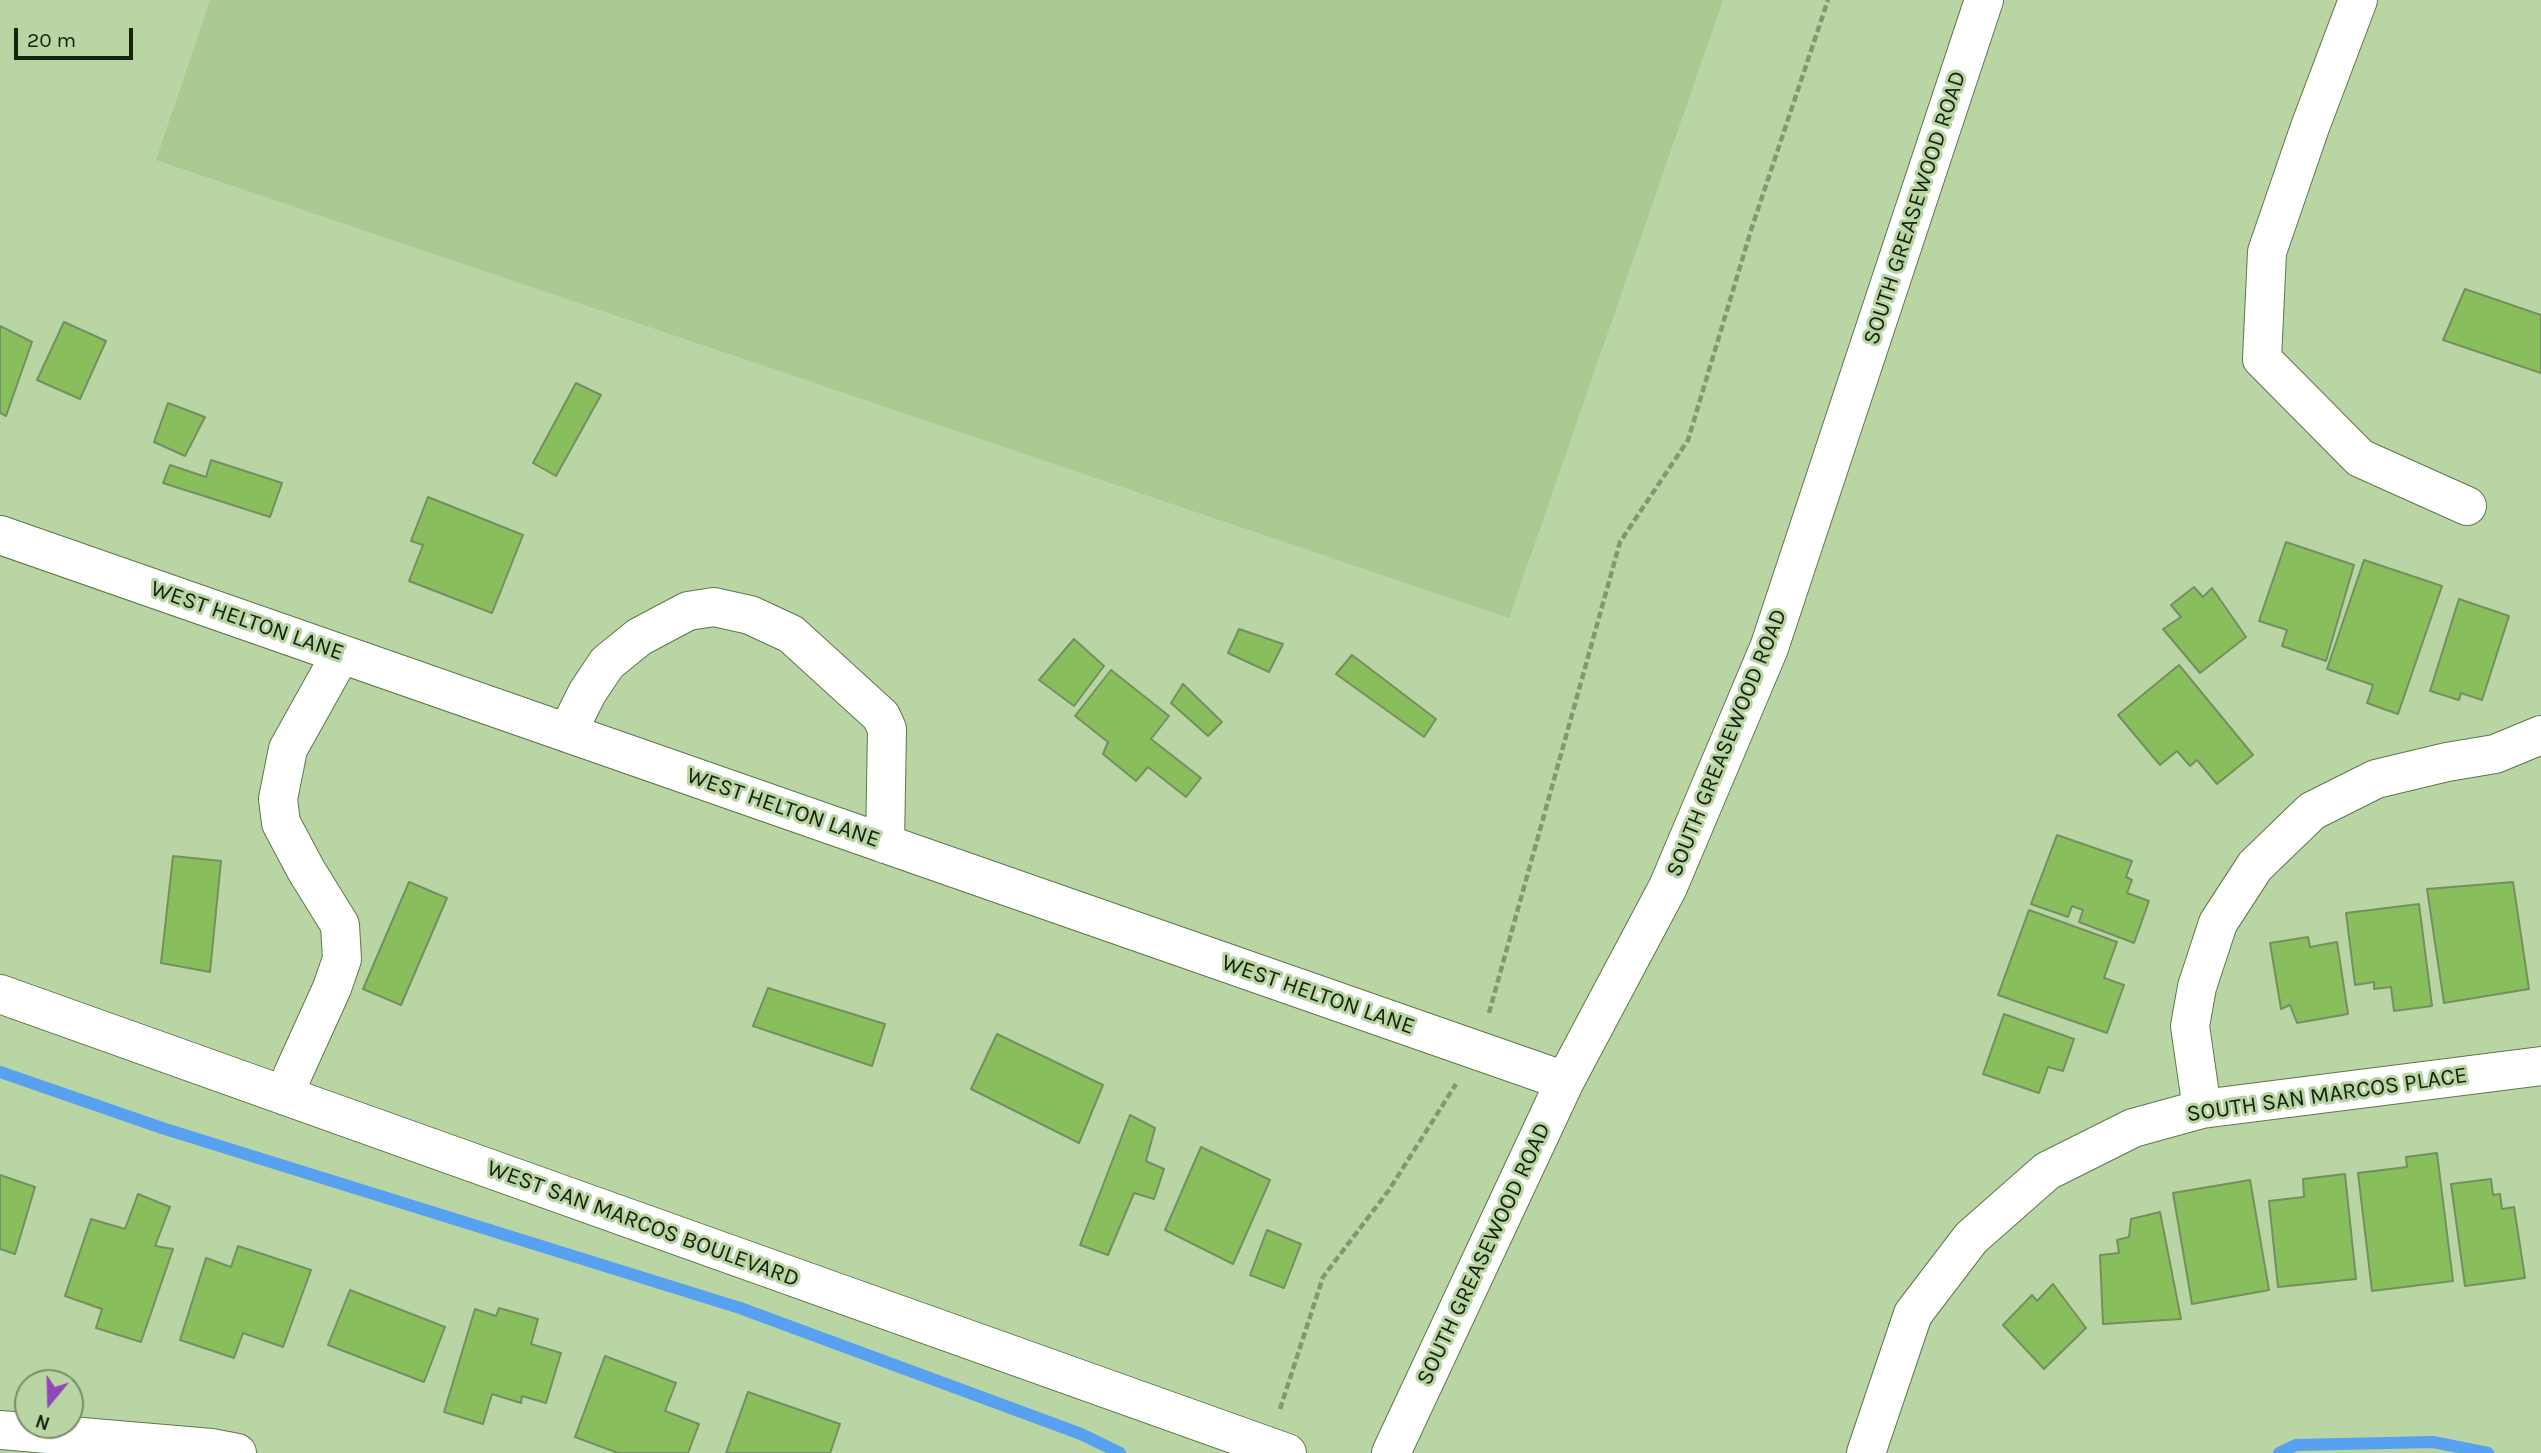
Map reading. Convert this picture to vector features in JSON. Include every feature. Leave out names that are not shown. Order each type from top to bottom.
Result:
[{"type":"street","name":"SOUTH GREASEWOOD ROAD","points":[[1391,1453],[1565,1081],[1668,887],[1769,648],[1984,0]]},
{"type":"street","points":[[2358,0],[2267,252],[2262,359],[2360,458],[2467,506]]},
{"type":"street","name":"WEST HELTON LANE","points":[[0,535],[1565,1081]]},
{"type":"street","points":[[567,733],[587,693],[607,663],[639,637],[688,611],[714,607],[750,615],[791,634],[881,716],[887,729],[885,844]]},
{"type":"street","points":[[285,1096],[342,959],[340,925],[281,823],[278,799],[288,749],[341,654]]},
{"type":"street","points":[[2202,1109],[2190,1026],[2197,987],[2218,923],[2255,866],[2312,811],[2376,779],[2495,754],[2541,735]]},
{"type":"street","name":"WEST SAN MARCOS BOULEVARD","points":[[0,994],[1278,1450]]},
{"type":"street","name":"SOUTH SAN MARCOS PLACE","points":[[1866,1453],[1913,1314],[1971,1238],[2047,1171],[2133,1128],[2202,1109],[2541,1066]]},
{"type":"street","points":[[0,1430],[211,1448],[237,1453]]},
{"type":"path","points":[[1278,1450],[1323,1277],[1389,1190],[1478,1051],[1620,542],[1688,440],[1752,227],[1828,0]]},
{"type":"shaded area","points":[[210,0],[1723,0],[1509,618],[156,160]]},
{"type":"building","points":[[2465,289],[2541,315],[2541,373],[2443,340]]},
{"type":"building","points":[[64,322],[106,341],[80,399],[37,380]]},
{"type":"building","points":[[0,326],[32,342],[6,416],[0,413]]},
{"type":"building","points":[[576,383],[601,395],[556,476],[533,463]]},
{"type":"building","points":[[168,403],[205,417],[185,456],[154,442]]},
{"type":"building","points":[[211,460],[282,483],[270,517],[163,483],[170,465],[206,477]]},
{"type":"building","points":[[428,497],[523,535],[492,613],[409,581],[423,545],[411,541]]},
{"type":"building","points":[[2286,542],[2354,565],[2326,661],[2282,646],[2287,630],[2259,621]]},
{"type":"building","points":[[2364,560],[2442,586],[2398,714],[2367,703],[2373,685],[2327,669]]},
{"type":"building","points":[[2194,587],[2203,597],[2212,588],[2246,637],[2200,673],[2163,629],[2181,617],[2171,605]]},
{"type":"building","points":[[2459,599],[2509,616],[2482,700],[2461,693],[2459,700],[2430,691]]},
{"type":"building","points":[[1239,629],[1283,644],[1269,672],[1228,653]]},
{"type":"building","points":[[1074,639],[1104,666],[1074,706],[1039,680]]},
{"type":"building","points":[[1352,655],[1436,719],[1424,737],[1336,674]]},
{"type":"building","points":[[2179,665],[2253,755],[2217,784],[2197,760],[2190,766],[2177,751],[2160,765],[2118,715]]},
{"type":"building","points":[[1111,670],[1169,716],[1151,739],[1201,778],[1186,797],[1148,767],[1136,781],[1103,754],[1108,742],[1075,716]]},
{"type":"building","points":[[1183,684],[1222,722],[1208,736],[1171,703]]},
{"type":"building","points":[[2057,835],[2132,861],[2126,877],[2132,880],[2127,893],[2149,901],[2134,943],[2079,922],[2083,910],[2072,906],[2068,917],[2031,904]]},
{"type":"building","points":[[173,856],[221,861],[210,972],[161,963]]},
{"type":"building","points":[[409,882],[447,898],[401,1005],[363,989]]},
{"type":"building","points":[[2513,882],[2529,989],[2444,1003],[2427,889]]},
{"type":"building","points":[[2419,904],[2432,1006],[2394,1011],[2391,987],[2374,989],[2374,982],[2355,985],[2346,913]]},
{"type":"building","points":[[2029,910],[2117,942],[2104,978],[2124,985],[2107,1033],[1998,995]]},
{"type":"building","points":[[2308,937],[2310,947],[2337,942],[2348,1014],[2297,1023],[2290,1005],[2281,1009],[2270,943]]},
{"type":"building","points":[[768,988],[885,1024],[872,1066],[753,1026]]},
{"type":"building","points":[[2004,1014],[2074,1039],[2063,1071],[2048,1067],[2039,1093],[1983,1074]]},
{"type":"building","points":[[997,1034],[1103,1085],[1079,1143],[971,1089]]},
{"type":"building","points":[[1130,1115],[1155,1128],[1146,1161],[1164,1169],[1154,1199],[1134,1193],[1108,1255],[1080,1245]]},
{"type":"building","points":[[1201,1147],[1270,1180],[1233,1264],[1165,1230]]},
{"type":"building","points":[[2437,1153],[2453,1281],[2372,1291],[2358,1173],[2407,1167],[2406,1157]]},
{"type":"building","points":[[2345,1174],[2356,1279],[2278,1287],[2269,1201],[2304,1197],[2303,1179]]},
{"type":"building","points":[[0,1175],[35,1187],[15,1254],[0,1249]]},
{"type":"building","points":[[2491,1179],[2493,1195],[2500,1194],[2502,1209],[2514,1207],[2525,1278],[2465,1286],[2451,1184]]},
{"type":"building","points":[[2250,1180],[2269,1290],[2192,1304],[2173,1193]]},
{"type":"building","points":[[138,1194],[170,1207],[155,1246],[173,1249],[141,1342],[96,1328],[102,1309],[65,1296],[91,1219],[125,1229]]},
{"type":"building","points":[[2160,1212],[2181,1319],[2103,1324],[2100,1255],[2119,1253],[2117,1240],[2129,1237],[2131,1219]]},
{"type":"building","points":[[1267,1230],[1301,1244],[1284,1288],[1250,1275]]},
{"type":"building","points":[[238,1246],[311,1270],[283,1347],[243,1333],[234,1358],[180,1340],[206,1258],[231,1267]]},
{"type":"building","points":[[2053,1284],[2086,1328],[2044,1369],[2003,1325],[2032,1295],[2037,1301]]},
{"type":"building","points":[[350,1290],[445,1327],[424,1382],[328,1345]]},
{"type":"building","points":[[499,1308],[538,1319],[531,1344],[561,1353],[546,1403],[522,1396],[521,1403],[492,1394],[483,1424],[444,1412],[475,1309],[496,1316]]},
{"type":"building","points":[[605,1356],[676,1383],[665,1411],[699,1424],[688,1453],[618,1453],[575,1437]]},
{"type":"building","points":[[748,1392],[840,1424],[830,1453],[726,1453]]},
{"type":"waterway","points":[[0,1072],[162,1128],[740,1308],[1081,1434],[1120,1453]]},
{"type":"waterway","points":[[2279,1453],[2296,1445],[2433,1442],[2488,1453]]}]
